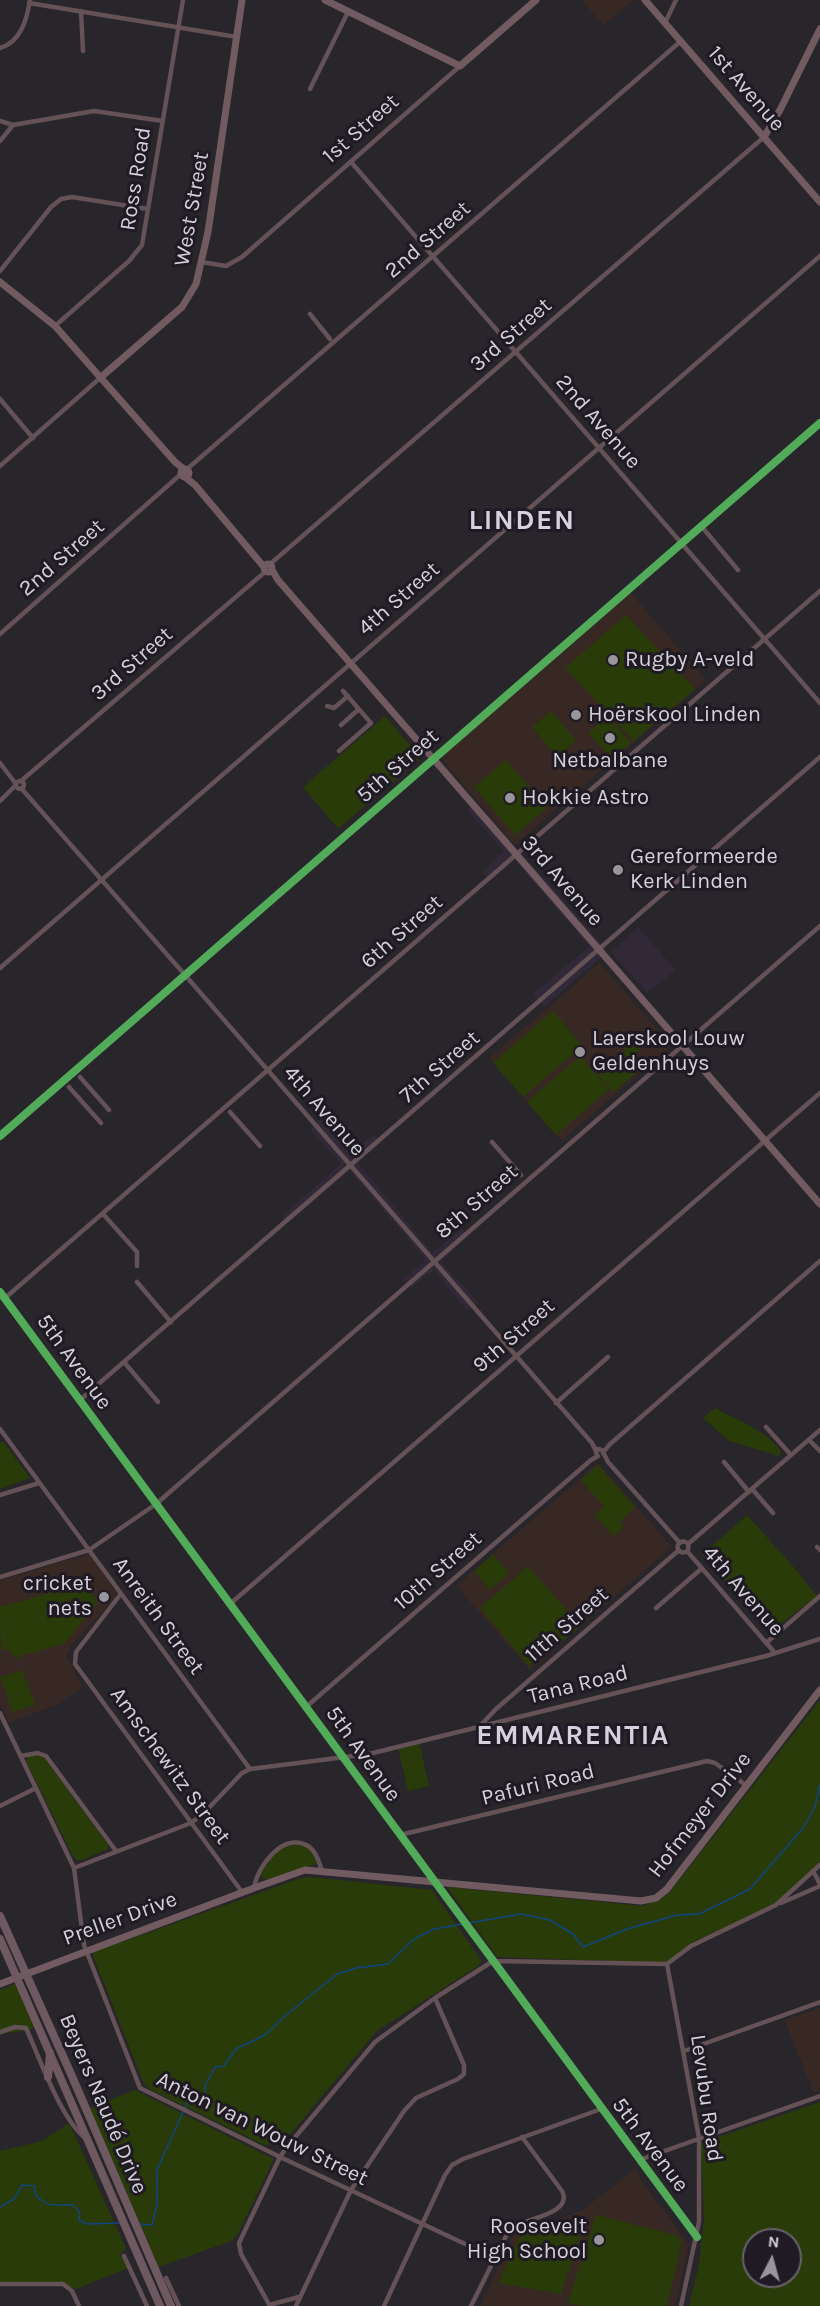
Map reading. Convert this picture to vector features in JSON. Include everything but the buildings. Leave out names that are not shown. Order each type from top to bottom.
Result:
[{"type":"main road","points":[[325,0],[375,29],[460,66]]},
{"type":"main road","name":"1st Street","points":[[460,66],[536,0]]},
{"type":"main road","name":"1st Avenue","points":[[645,0],[820,202]]},
{"type":"main road","name":"West Street","points":[[100,378],[184,305],[196,285],[202,262],[241,2]]},
{"type":"main road","points":[[764,137],[820,29]]},
{"type":"main road","name":"3rd Avenue","points":[[0,282],[55,326],[820,1204]]},
{"type":"main road","name":"Hofmeyer Drive","points":[[434,1881],[641,1901],[651,1900],[667,1889],[820,1690]]},
{"type":"main road","name":"Preller Drive","points":[[0,1984],[301,1871],[434,1881]]},
{"type":"main road","name":"Beyers Naudé Drive","points":[[0,1916],[171,2306]]},
{"type":"main road","name":"Beyers Naudé Drive","points":[[0,1940],[18,1976],[160,2306]]},
{"type":"main road","points":[[48,2077],[50,2051]]},
{"type":"main road","points":[[62,2079],[71,2074]]},
{"type":"main road","points":[[76,2112],[86,2108]]},
{"type":"street","name":"Ross Road","points":[[55,326],[138,253],[144,239],[183,0]]},
{"type":"street","points":[[664,23],[676,0]]},
{"type":"street","points":[[0,48],[12,43],[23,27],[30,1],[237,38]]},
{"type":"street","points":[[81,11],[83,51]]},
{"type":"street","points":[[310,89],[348,12]]},
{"type":"street","name":"2nd Street","points":[[0,634],[681,41]]},
{"type":"street","name":"1st Street","points":[[202,262],[221,266],[235,262],[460,66]]},
{"type":"street","points":[[0,121],[13,125],[94,111],[163,121]]},
{"type":"street","points":[[0,141],[13,125]]},
{"type":"street","name":"3rd Street","points":[[0,801],[764,137]]},
{"type":"street","name":"2nd Avenue","points":[[351,162],[820,703]]},
{"type":"street","points":[[0,271],[51,207],[61,199],[72,197],[148,209]]},
{"type":"street","name":"4th Street","points":[[0,968],[820,256]]},
{"type":"street","points":[[310,314],[330,339]]},
{"type":"street","points":[[0,466],[100,378]]},
{"type":"street","points":[[0,399],[33,438]]},
{"type":"street","name":"5th Street","points":[[0,1136],[820,423]]},
{"type":"street","points":[[702,527],[738,570]]},
{"type":"street","name":"6th Street","points":[[5,1298],[820,591]]},
{"type":"street","points":[[339,752],[371,723],[343,691]]},
{"type":"street","points":[[327,706],[334,708],[348,696]]},
{"type":"street","points":[[341,725],[359,709]]},
{"type":"street","name":"7th Street","points":[[80,1400],[820,757]]},
{"type":"street","name":"4th Avenue","points":[[0,763],[680,1543]]},
{"type":"street","name":"8th Street","points":[[0,1577],[89,1550],[156,1504],[820,926]]},
{"type":"street","points":[[80,1077],[109,1110]]},
{"type":"street","points":[[69,1087],[101,1123]]},
{"type":"street","name":"9th Street","points":[[230,1604],[820,1093]]},
{"type":"street","points":[[230,1112],[260,1146]]},
{"type":"street","points":[[492,1142],[521,1175]]},
{"type":"street","points":[[103,1214],[137,1252],[137,1266]]},
{"type":"street","name":"10th Street","points":[[306,1707],[820,1261]]},
{"type":"street","points":[[137,1282],[171,1322]]},
{"type":"street","name":"5th Avenue","points":[[0,1292],[697,2237]]},
{"type":"street","points":[[556,1403],[608,1358]]},
{"type":"street","points":[[124,1362],[158,1402]]},
{"type":"street","points":[[766,1427],[791,1455]]},
{"type":"street","points":[[688,1544],[680,1543],[679,1550],[687,1551],[688,1544],[820,1430]]},
{"type":"street","name":"Anreith Street","points":[[1,1432],[250,1769]]},
{"type":"street","points":[[809,1440],[820,1451]]},
{"type":"street","points":[[724,1462],[773,1513]]},
{"type":"street","points":[[0,1495],[39,1483]]},
{"type":"street","name":"11th Street","points":[[479,1727],[496,1708],[679,1550]]},
{"type":"street","name":"4th Avenue","points":[[687,1551],[775,1653]]},
{"type":"street","points":[[656,1608],[701,1569]]},
{"type":"street","name":"Amschewitz Street","points":[[120,1594],[76,1652],[74,1658],[77,1668],[242,1892]]},
{"type":"street","points":[[766,1643],[820,1596]]},
{"type":"street","name":"Tana Road","points":[[250,1769],[369,1754],[775,1653],[820,1639]]},
{"type":"street","name":"Anton van Wouw Street","points":[[0,1713],[74,1868],[86,1951],[138,2085],[146,2092],[186,2112],[495,2258]]},
{"type":"street","points":[[21,1756],[34,1753],[45,1755],[116,1851]]},
{"type":"street","name":"Pafuri Road","points":[[400,1836],[707,1761],[715,1763],[747,1786]]},
{"type":"street","points":[[74,1868],[191,1823],[242,1773],[250,1769]]},
{"type":"street","points":[[0,1806],[36,1788]]},
{"type":"street","points":[[254,1887],[257,1873],[262,1865],[282,1846],[305,1845],[318,1858],[322,1871]]},
{"type":"street","points":[[776,1905],[820,1865]]},
{"type":"street","points":[[299,2297],[269,2305],[239,2247],[280,2157],[375,2042],[435,1998],[493,1961],[667,1964],[691,1946],[820,1885],[813,1871]]},
{"type":"street","name":"Levubu Road","points":[[667,1964],[699,2138],[700,2210],[697,2237],[681,2306]]},
{"type":"street","points":[[296,2306],[351,2190],[409,2104],[416,2098],[464,2074],[464,2065],[435,1998]]},
{"type":"street","points":[[684,2051],[820,2002]]},
{"type":"street","name":"Beyers Naudé Drive","points":[[0,2032],[15,2027],[26,2028],[63,2108],[77,2132],[89,2141]]},
{"type":"street","points":[[639,2160],[820,2096]]},
{"type":"street","points":[[384,2306],[452,2165],[601,2109]]},
{"type":"street","points":[[471,2306],[510,2228],[558,2209],[565,2200],[562,2191],[522,2137]]},
{"type":"street","points":[[124,2256],[147,2306]]},
{"type":"street","points":[[166,2278],[179,2306]]},
{"type":"street","points":[[0,2284],[63,2284],[70,2287],[79,2306]]},
{"type":"shaded area","points":[[581,0],[633,0],[604,25]]},
{"type":"shaded area","name":"Hoërskool Linden","points":[[630,592],[706,680],[515,845],[439,756]]},
{"type":"shaded area","points":[[476,802],[608,951],[544,1007],[533,994],[589,946],[514,860],[491,881],[482,871],[504,851],[467,810]]},
{"type":"shaded area","points":[[638,927],[676,970],[647,993],[611,952]]},
{"type":"shaded area","name":"Laerskool Louw Geldenhuys","points":[[600,963],[671,1046],[561,1141],[489,1058]]},
{"type":"shaded area","points":[[321,1118],[352,1151],[375,1134],[382,1142],[358,1163],[433,1253],[462,1228],[468,1236],[441,1262],[478,1302],[467,1311],[434,1270],[412,1287],[404,1279],[426,1260],[350,1171],[288,1223],[282,1216],[341,1164],[310,1129]]},
{"type":"shaded area","points":[[598,1463],[672,1547],[530,1670],[456,1586]]},
{"type":"shaded area","points":[[89,1554],[116,1592],[115,1598],[70,1647],[66,1655],[83,1687],[58,1704],[9,1723],[0,1704],[0,1580]]},
{"type":"shaded area","points":[[820,2008],[820,2091],[814,2093],[784,2020]]},
{"type":"shaded area","name":"Roosevelt High School","points":[[636,2168],[640,2179],[689,2244],[675,2306],[480,2306],[513,2235],[583,2210]]},
{"type":"green space","points":[[626,615],[695,689],[634,741],[565,668]]},
{"type":"green space","points":[[551,711],[576,740],[558,757],[532,727]]},
{"type":"green space","points":[[385,716],[421,758],[338,829],[303,787]]},
{"type":"green space","name":"Netbalbane","points":[[607,716],[631,743],[613,760],[588,733]]},
{"type":"green space","name":"Hokkie Astro","points":[[506,760],[547,808],[515,835],[474,787]]},
{"type":"green space","points":[[553,1011],[582,1046],[523,1097],[493,1063]]},
{"type":"green space","points":[[642,1032],[650,1041],[631,1057],[641,1069],[613,1092],[598,1075],[626,1052],[623,1047]]},
{"type":"green space","points":[[580,1056],[609,1089],[556,1135],[527,1102]]},
{"type":"green space","points":[[715,1408],[769,1438],[781,1452],[779,1456],[729,1441],[703,1418]]},
{"type":"green space","points":[[3,1441],[30,1478],[0,1489],[0,1443]]},
{"type":"green space","points":[[598,1465],[635,1507],[620,1522],[624,1527],[613,1536],[595,1516],[604,1506],[581,1480]]},
{"type":"green space","points":[[747,1515],[817,1596],[769,1633],[702,1555]]},
{"type":"green space","points":[[493,1554],[509,1573],[490,1590],[474,1571]]},
{"type":"green space","points":[[528,1566],[578,1623],[579,1628],[529,1666],[480,1608]]},
{"type":"green space","points":[[87,1580],[89,1590],[98,1602],[65,1643],[22,1654],[19,1658],[15,1658],[9,1650],[1,1649],[0,1607],[50,1593],[55,1587]]},
{"type":"green space","points":[[22,1670],[35,1705],[13,1712],[0,1677]]},
{"type":"green space","points":[[820,1700],[820,1868],[778,1906],[697,1940],[666,1963],[497,1957],[447,1887],[644,1906],[669,1893]]},
{"type":"green space","points":[[419,1742],[429,1786],[408,1791],[398,1748]]},
{"type":"green space","points":[[36,1754],[43,1756],[108,1845],[108,1849],[80,1861],[74,1858],[26,1761],[27,1757]]},
{"type":"green space","points":[[298,1844],[311,1851],[317,1864],[266,1880],[260,1874],[279,1851]]},
{"type":"green space","points":[[310,1877],[432,1890],[482,1961],[478,1966],[377,2031],[287,2138],[280,2143],[264,2145],[149,2089],[144,2084],[93,1956],[94,1952],[301,1878]]},
{"type":"green space","points":[[19,1982],[35,2027],[0,2035],[0,1990]]},
{"type":"green space","points":[[135,2090],[274,2159],[238,2234],[231,2241],[159,2267],[90,2108]]},
{"type":"green space","points":[[820,2102],[820,2306],[689,2306],[699,2264],[704,2218],[701,2143]]},
{"type":"green space","points":[[69,2123],[126,2248],[120,2255],[128,2268],[76,2289],[60,2283],[0,2285],[0,2151],[42,2141]]},
{"type":"green space","points":[[596,2215],[676,2235],[682,2240],[667,2306],[579,2306],[568,2303]]},
{"type":"green space","points":[[563,2226],[582,2230],[561,2294],[498,2283],[519,2237]]},
{"type":"waterway","points":[[185,2108],[189,2099],[205,2095],[205,2086],[215,2067],[224,2066],[236,2049],[265,2035],[337,1974],[356,1968],[388,1964],[414,1939],[434,1929],[521,1914],[550,1920],[574,1935],[583,1947],[627,1929],[677,1915],[699,1914],[750,1889],[803,1828],[815,1807],[820,1785]]},
{"type":"waterway","points":[[140,2224],[152,2225],[157,2204],[157,2170],[183,2112]]},
{"type":"waterway","points":[[0,2207],[14,2199],[22,2185],[35,2186],[35,2194],[44,2202],[52,2205],[73,2205],[80,2213],[79,2220],[87,2224],[121,2223]]},
{"type":"cycle path","points":[[0,1136],[820,423]]},
{"type":"cycle path","points":[[0,1292],[697,2237]]},
{"type":"place","name":"Rugby A-veld","points":[[613,660]]},
{"type":"place","name":"Hoërskool Linden","points":[[576,715]]},
{"type":"place","name":"Netbalbane","points":[[610,738]]},
{"type":"place","name":"Hokkie Astro","points":[[510,798]]},
{"type":"place","name":"Gereformeerde Kerk Linden","points":[[618,870]]},
{"type":"place","name":"Laerskool Louw Geldenhuys","points":[[580,1052]]},
{"type":"place","name":"cricket nets","points":[[104,1597]]},
{"type":"place","name":"Roosevelt High School","points":[[599,2240]]},
{"type":"district","name":"LINDEN","points":[[522,521]]},
{"type":"district","name":"EMMARENTIA","points":[[573,1736]]}]
